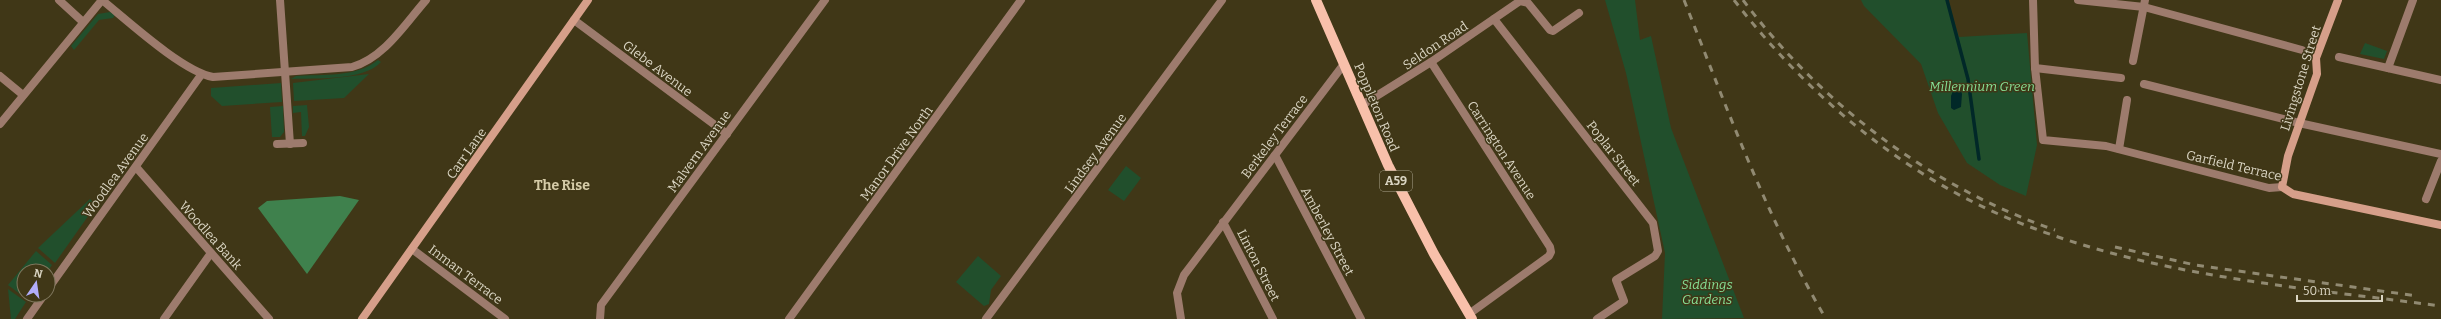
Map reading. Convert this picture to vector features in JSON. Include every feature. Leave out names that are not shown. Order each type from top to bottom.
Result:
[{"type":"main road","name":"Poppleton Road","points":[[1318,4],[1362,106],[1410,209],[1471,317]]},
{"type":"street","points":[[59,0],[83,22]]},
{"type":"street","points":[[0,124],[102,0],[182,64],[201,75],[223,76],[352,67],[365,64],[384,48],[426,0]]},
{"type":"street","points":[[280,0],[290,144]]},
{"type":"street","name":"Carr Lane","points":[[362,319],[588,0]]},
{"type":"street","name":"Malvern Avenue","points":[[600,319],[601,305],[825,0]]},
{"type":"street","name":"Manor Drive North","points":[[788,319],[1021,0]]},
{"type":"street","name":"Lindsey Avenue","points":[[986,319],[1222,0]]},
{"type":"street","points":[[2033,0],[2035,68],[2121,78]]},
{"type":"street","points":[[2078,0],[2145,3],[2302,50]]},
{"type":"street","name":"Livingstone Street","points":[[2282,187],[2288,156],[2316,74],[2316,58],[2338,0]]},
{"type":"street","points":[[2388,68],[2413,0]]},
{"type":"street","name":"Seldon Road","points":[[1362,106],[1431,62],[1520,1],[1528,3],[1550,30],[1553,31],[1579,13]]},
{"type":"street","points":[[2133,61],[2145,3]]},
{"type":"street","name":"Poplar Street","points":[[1494,19],[1653,223],[1658,251],[1655,256],[1616,280],[1625,298],[1624,301],[1597,319]]},
{"type":"street","name":"Glebe Avenue","points":[[574,20],[727,134]]},
{"type":"street","points":[[2339,58],[2441,80]]},
{"type":"street","name":"Carrington Avenue","points":[[1431,62],[1550,247],[1551,252],[1549,256],[1471,317]]},
{"type":"street","name":"Berkeley Terrace","points":[[1181,319],[1177,293],[1179,285],[1223,222],[1344,64]]},
{"type":"street","name":"Garfield Terrace","points":[[2035,68],[2043,140],[2106,146],[2269,188],[2282,187],[2293,194],[2441,225]]},
{"type":"street","name":"Woodlea Avenue","points":[[56,278],[201,75]]},
{"type":"street","points":[[0,76],[23,95]]},
{"type":"street","points":[[2144,84],[2299,123],[2441,154]]},
{"type":"street","points":[[2118,149],[2127,100]]},
{"type":"street","points":[[277,144],[303,143]]},
{"type":"street","name":"Amberley Street","points":[[1275,155],[1361,319]]},
{"type":"street","points":[[2426,199],[2441,161]]},
{"type":"street","name":"Woodlea Bank","points":[[136,167],[269,319]]},
{"type":"street","name":"Linton Street","points":[[1223,222],[1273,319]]},
{"type":"street","name":"Inman Terrace","points":[[412,249],[494,316],[505,319]]},
{"type":"street","points":[[164,319],[211,254]]},
{"type":"street","points":[[27,319],[38,303]]},
{"type":"green space","name":"Siddings Gardens","points":[[1605,0],[1635,0],[1640,40],[1651,36],[1671,128],[1744,318],[1662,319],[1665,253],[1626,73]]},
{"type":"green space","name":"Millennium Green","points":[[1861,0],[1947,0],[1959,37],[2027,33],[2037,145],[2026,196],[2000,185],[1967,163],[1938,113],[1921,64],[1864,6]]},
{"type":"green space","points":[[110,12],[115,15],[113,18],[99,20],[74,50],[71,46],[98,14]]},
{"type":"green space","points":[[2365,43],[2387,51],[2384,59],[2360,54]]},
{"type":"green space","points":[[378,60],[381,62],[363,73],[339,77],[291,79],[296,76],[328,75],[360,70]]},
{"type":"green space","points":[[369,74],[344,98],[294,101],[293,83]]},
{"type":"green space","points":[[281,83],[282,102],[222,106],[211,96],[211,88]]},
{"type":"green space","points":[[307,105],[309,127],[305,136],[302,136],[301,112],[293,113],[293,106]]},
{"type":"green space","points":[[283,106],[284,132],[280,137],[272,137],[270,107]]},
{"type":"green space","points":[[1126,166],[1141,178],[1124,201],[1108,190]]},
{"type":"green space","points":[[340,196],[359,200],[307,274],[258,208],[267,201]]},
{"type":"green space","points":[[90,199],[96,205],[55,263],[38,248]]},
{"type":"green space","points":[[36,251],[50,263],[26,263]]},
{"type":"green space","points":[[978,256],[1001,276],[991,290],[989,304],[984,306],[956,282]]},
{"type":"green space","points":[[16,275],[16,291],[8,285]]},
{"type":"green space","points":[[8,289],[16,295],[16,303],[25,303],[15,319],[11,319]]},
{"type":"water","points":[[1959,85],[1962,94],[1961,107],[1954,110],[1951,108],[1951,96],[1955,86]]},
{"type":"waterway","points":[[1947,0],[1968,79],[1979,159]]},
{"type":"railway","points":[[1684,0],[1766,203],[1826,319]]},
{"type":"railway","points":[[1734,0],[1764,37],[1796,72],[1867,135],[1906,163],[1946,188],[1989,210],[2033,228],[2082,245],[2183,269],[2234,279],[2441,306]]},
{"type":"railway","points":[[1743,0],[1774,38],[1807,74],[1843,107],[1882,138],[1922,166],[1965,191],[2009,212],[2055,230]]},
{"type":"railway","points":[[2115,247],[2195,265],[2417,296]]},
{"type":"district","name":"The Rise","points":[[562,185]]}]
